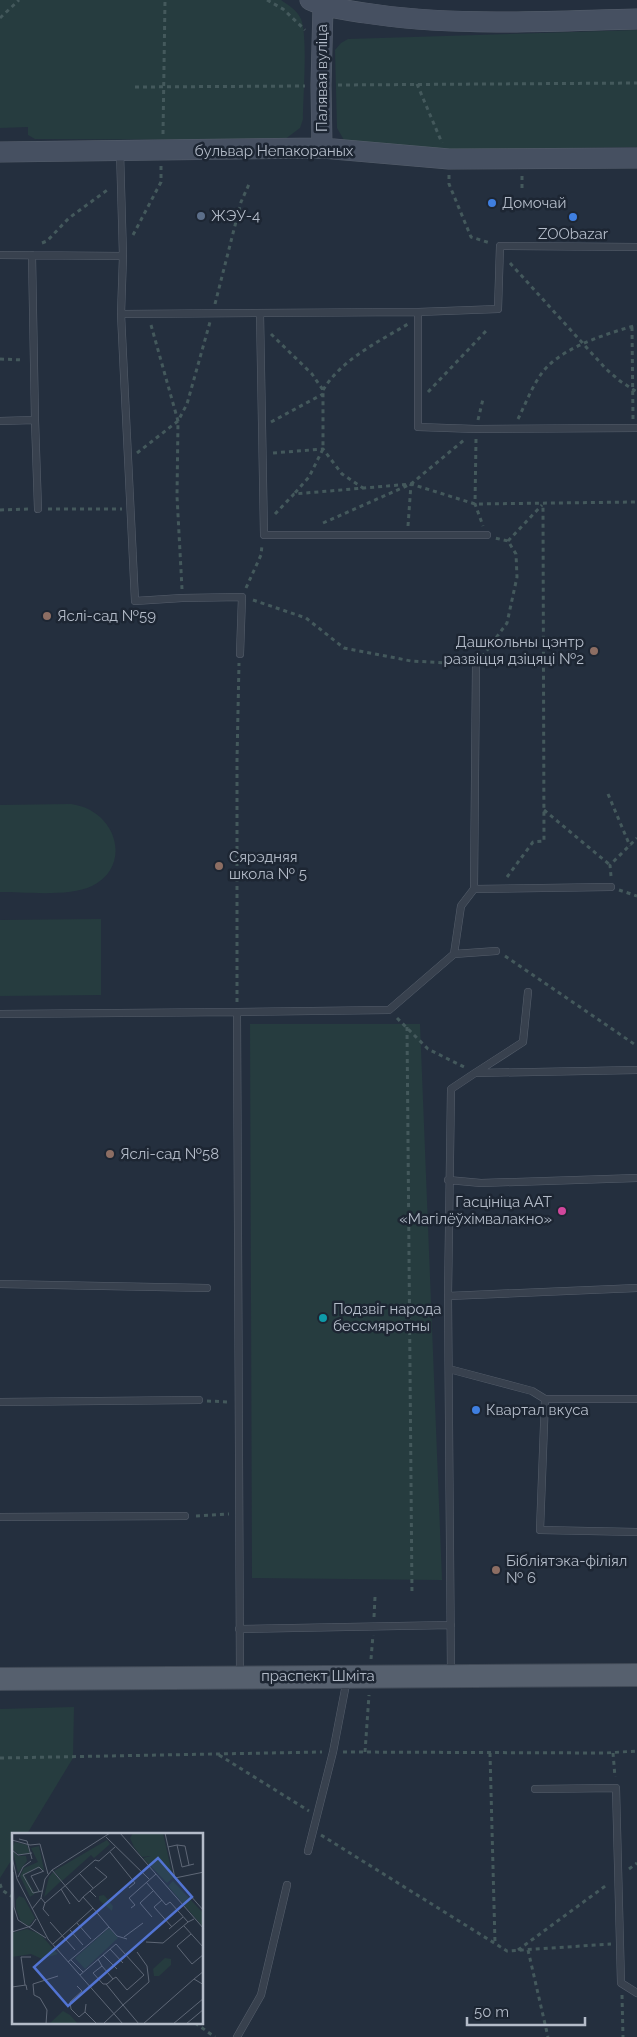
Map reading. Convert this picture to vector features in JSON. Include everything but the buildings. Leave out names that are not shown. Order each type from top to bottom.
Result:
[{"type":"main road","points":[[316,3],[399,19],[522,21],[637,19]]},
{"type":"main road","name":"Палявая вуліца","points":[[316,3],[321,86],[322,148]]},
{"type":"main road","name":"бульвар Непакораных","points":[[0,152],[322,148],[448,159],[637,158]]},
{"type":"main road","name":"праспект Шміта","points":[[0,1679],[451,1674],[637,1675]]},
{"type":"lane","points":[[120,151],[119,182],[123,256],[121,314],[135,601],[242,597],[240,654]]},
{"type":"lane","points":[[121,314],[260,312],[418,315],[498,309],[500,246],[637,247]]},
{"type":"lane","points":[[0,255],[123,256]]},
{"type":"lane","points":[[32,255],[38,509]]},
{"type":"lane","points":[[260,312],[264,535],[487,536]]},
{"type":"lane","points":[[418,315],[418,427],[476,430],[635,428]]},
{"type":"lane","points":[[0,421],[35,420]]},
{"type":"lane","points":[[454,954],[461,906],[474,889],[476,665]]},
{"type":"lane","points":[[474,889],[611,887]]},
{"type":"lane","points":[[0,1014],[389,1010],[454,954],[496,951]]},
{"type":"lane","points":[[451,1674],[448,1180],[451,1089],[523,1042],[528,992]]},
{"type":"lane","points":[[237,1012],[240,1677]]},
{"type":"lane","points":[[475,1073],[637,1070]]},
{"type":"lane","points":[[448,1180],[482,1183],[637,1178]]},
{"type":"lane","points":[[0,1284],[207,1288]]},
{"type":"lane","points":[[448,1296],[637,1288]]},
{"type":"lane","points":[[449,1369],[532,1391],[545,1399],[637,1399]]},
{"type":"lane","points":[[545,1399],[540,1530],[637,1532]]},
{"type":"lane","points":[[0,1402],[199,1400]]},
{"type":"lane","points":[[0,1517],[185,1516]]},
{"type":"lane","points":[[239,1628],[451,1625]]},
{"type":"lane","points":[[308,1851],[333,1752],[348,1676]]},
{"type":"lane","points":[[535,1789],[616,1788],[621,1983],[637,1993]]},
{"type":"lane","points":[[237,2037],[261,1995],[287,1885]]},
{"type":"path","points":[[0,18],[19,0]]},
{"type":"path","points":[[123,256],[161,182],[165,0]]},
{"type":"path","points":[[266,0],[283,9],[308,33]]},
{"type":"path","points":[[135,87],[637,83]]},
{"type":"path","points":[[16,255],[47,241],[69,218],[119,182]]},
{"type":"path","points":[[127,461],[178,421],[187,404],[241,202],[250,182]]},
{"type":"path","points":[[500,251],[606,369],[637,392]]},
{"type":"path","points":[[148,314],[178,421],[177,496],[182,598]]},
{"type":"path","points":[[264,526],[309,477],[323,449],[323,392],[330,378],[361,353],[418,315]]},
{"type":"path","points":[[260,325],[312,374],[323,392]]},
{"type":"path","points":[[513,429],[533,388],[549,365],[604,334],[637,326]]},
{"type":"path","points":[[632,327],[632,390],[635,428]]},
{"type":"path","points":[[418,403],[486,331]]},
{"type":"path","points":[[0,359],[34,360]]},
{"type":"path","points":[[262,426],[323,392]]},
{"type":"path","points":[[296,535],[412,484],[476,430]]},
{"type":"path","points":[[262,454],[323,449]]},
{"type":"path","points":[[323,449],[342,474],[364,488]]},
{"type":"path","points":[[294,494],[412,484],[475,504],[637,502]]},
{"type":"path","points":[[408,535],[412,484]]},
{"type":"path","points":[[508,541],[543,504]]},
{"type":"path","points":[[499,888],[533,842],[544,841],[543,504]]},
{"type":"path","points":[[0,510],[130,509]]},
{"type":"path","points":[[264,535],[261,555],[242,597],[306,618],[344,648],[410,661],[476,665]]},
{"type":"path","points":[[237,1012],[237,760],[240,654]]},
{"type":"path","points":[[608,794],[630,846]]},
{"type":"path","points":[[544,810],[610,865],[611,887],[637,896]]},
{"type":"path","points":[[610,865],[637,838]]},
{"type":"path","points":[[496,951],[637,1046]]},
{"type":"path","points":[[412,1596],[407,1028],[428,1048],[475,1073]]},
{"type":"path","points":[[199,1400],[238,1402]]},
{"type":"path","points":[[185,1516],[238,1514]]},
{"type":"path","points":[[0,1758],[333,1752],[613,1753],[637,1751]]},
{"type":"path","points":[[490,1753],[495,1944]]},
{"type":"path","points":[[613,1753],[616,1788]]},
{"type":"path","points":[[218,1755],[317,1816]]},
{"type":"path","points":[[313,1830],[507,1951],[620,1943]]},
{"type":"path","points":[[518,1950],[637,1863]]},
{"type":"path","points":[[0,1884],[1,1890],[12,1897]]},
{"type":"path","points":[[528,1950],[548,2037]]},
{"type":"path","points":[[621,1983],[623,2037]]},
{"type":"path","points":[[196,2024],[215,2037]]},
{"type":"green space","points":[[0,0],[281,0],[297,13],[303,27],[305,52],[303,119],[300,128],[284,140],[35,139],[28,135],[28,127],[0,128]]},
{"type":"green space","points":[[637,30],[637,147],[363,151],[344,140],[337,128],[335,50],[348,39]]},
{"type":"green space","points":[[71,804],[87,808],[109,827],[116,853],[112,866],[105,877],[92,886],[72,892],[0,892],[0,805]]},
{"type":"green space","points":[[101,919],[101,995],[0,996],[0,920]]},
{"type":"green space","points":[[250,1024],[420,1024],[442,1580],[252,1578]]},
{"type":"green space","points":[[74,1707],[73,1758],[28,1833],[12,1833],[12,1859],[0,1878],[0,1709]]},
{"type":"place","name":"Домочай","points":[[492,203]]},
{"type":"place","name":"ЖЭУ-4","points":[[201,216]]},
{"type":"place","name":"ZOObazar","points":[[573,217]]},
{"type":"place","name":"Яслі-сад №59","points":[[47,616]]},
{"type":"place","name":"Дашкольны цэнтр развіцця дзіцяці №2","points":[[594,651]]},
{"type":"place","name":"Сярэдняя школа № 5","points":[[219,866]]},
{"type":"place","name":"Яслі-сад №58","points":[[110,1154]]},
{"type":"place","name":"Гасцініца ААТ «Магілёўхімвалакно»","points":[[562,1211]]},
{"type":"place","name":"Подзвіг народа бессмяротны","points":[[323,1318]]},
{"type":"place","name":"Квартал вкуса","points":[[476,1410]]},
{"type":"place","name":"Бібліятэка-філіял № 6","points":[[496,1570]]}]
